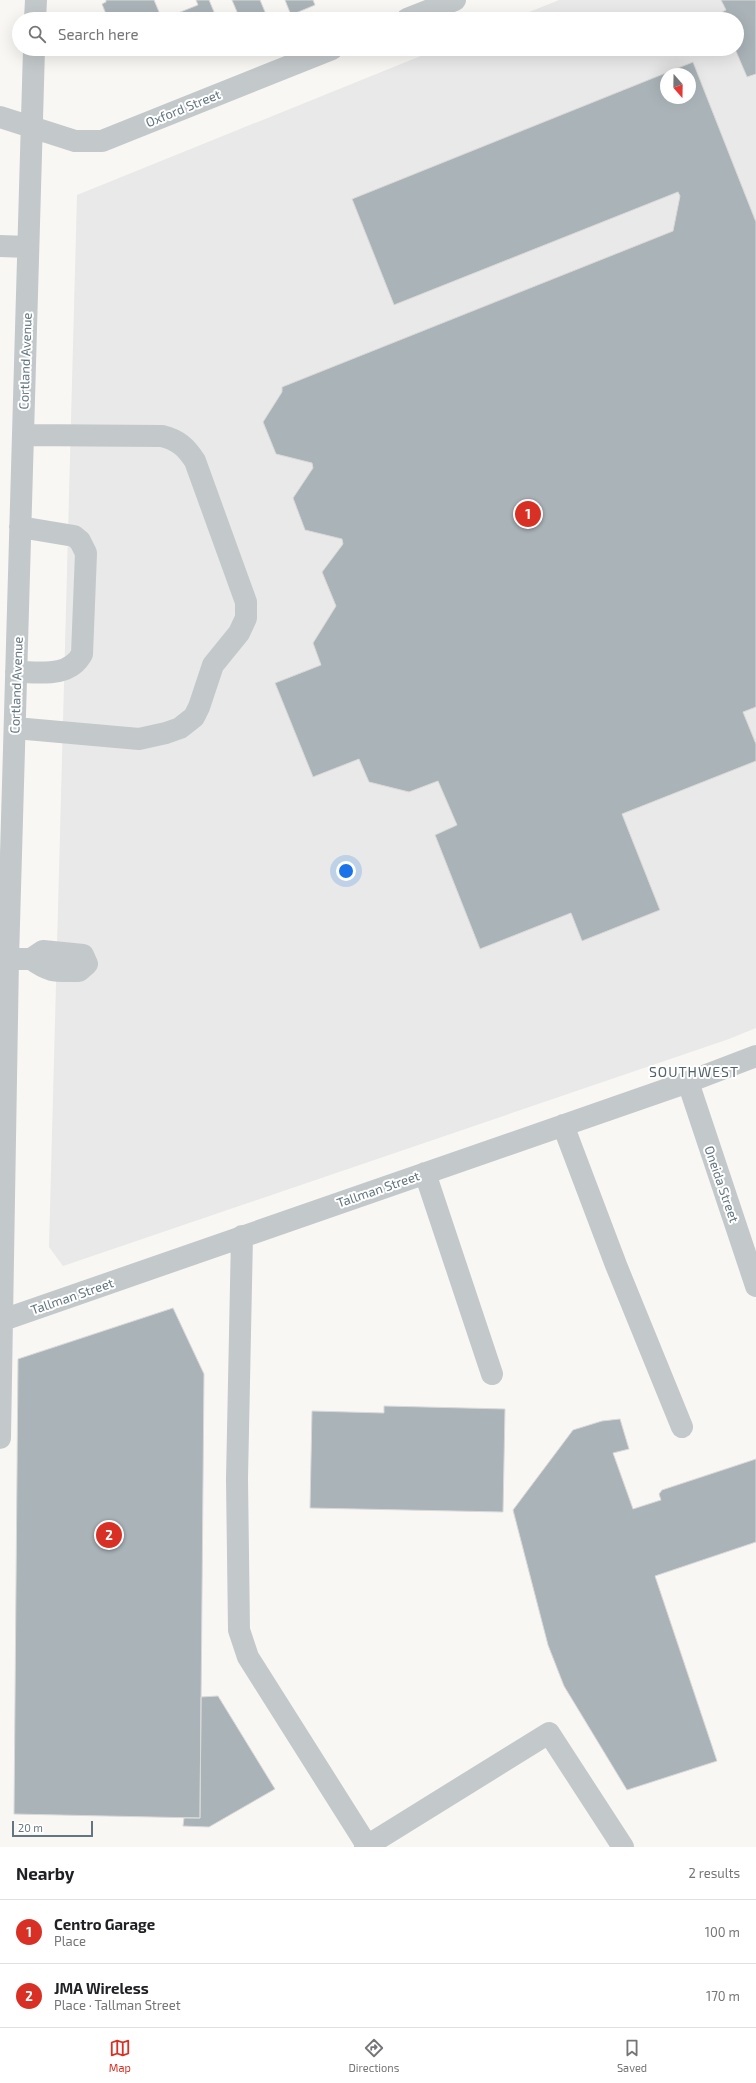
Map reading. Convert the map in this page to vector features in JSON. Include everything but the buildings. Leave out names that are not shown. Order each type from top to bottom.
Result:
[{"type":"street","points":[[35,12],[36,0]]},
{"type":"street","points":[[424,12],[454,0]]},
{"type":"street","name":"Cortland Avenue","points":[[0,1438],[8,959],[5,859],[14,728],[34,56]]},
{"type":"street","name":"Oxford Street","points":[[0,117],[32,129],[75,141],[102,140],[314,56]]},
{"type":"street","points":[[0,246],[28,247]]},
{"type":"street","points":[[14,728],[139,738],[180,728],[194,717],[199,707],[213,665],[239,633],[246,618],[246,602],[195,461],[187,448],[173,439],[162,436],[23,435]]},
{"type":"street","points":[[16,672],[54,672],[66,670],[78,663],[82,654],[86,553],[80,542],[74,536],[20,527]]},
{"type":"street","points":[[8,959],[31,959],[43,968],[50,970],[79,971],[91,964]]},
{"type":"street","name":"Tallman Street","points":[[1,1321],[688,1082],[756,1056]]},
{"type":"street","name":"Oneida Street","points":[[688,1082],[756,1286]]},
{"type":"street","points":[[563,1125],[613,1258],[682,1427]]},
{"type":"street","points":[[425,1173],[492,1374]]},
{"type":"street","points":[[242,1236],[237,1479],[238,1630],[248,1657],[366,1846],[549,1733],[623,1847]]},
{"type":"shaded area","points":[[559,0],[756,0],[756,1028],[729,1039],[63,1266],[49,1247],[77,195],[421,56],[744,56],[744,12],[529,12]]},
{"type":"place","name":"Centro Garage","points":[[528,514]]},
{"type":"place","name":"JMA Wireless","points":[[109,1535]]},
{"type":"district","name":"SOUTHWEST","points":[[694,1072]]}]
